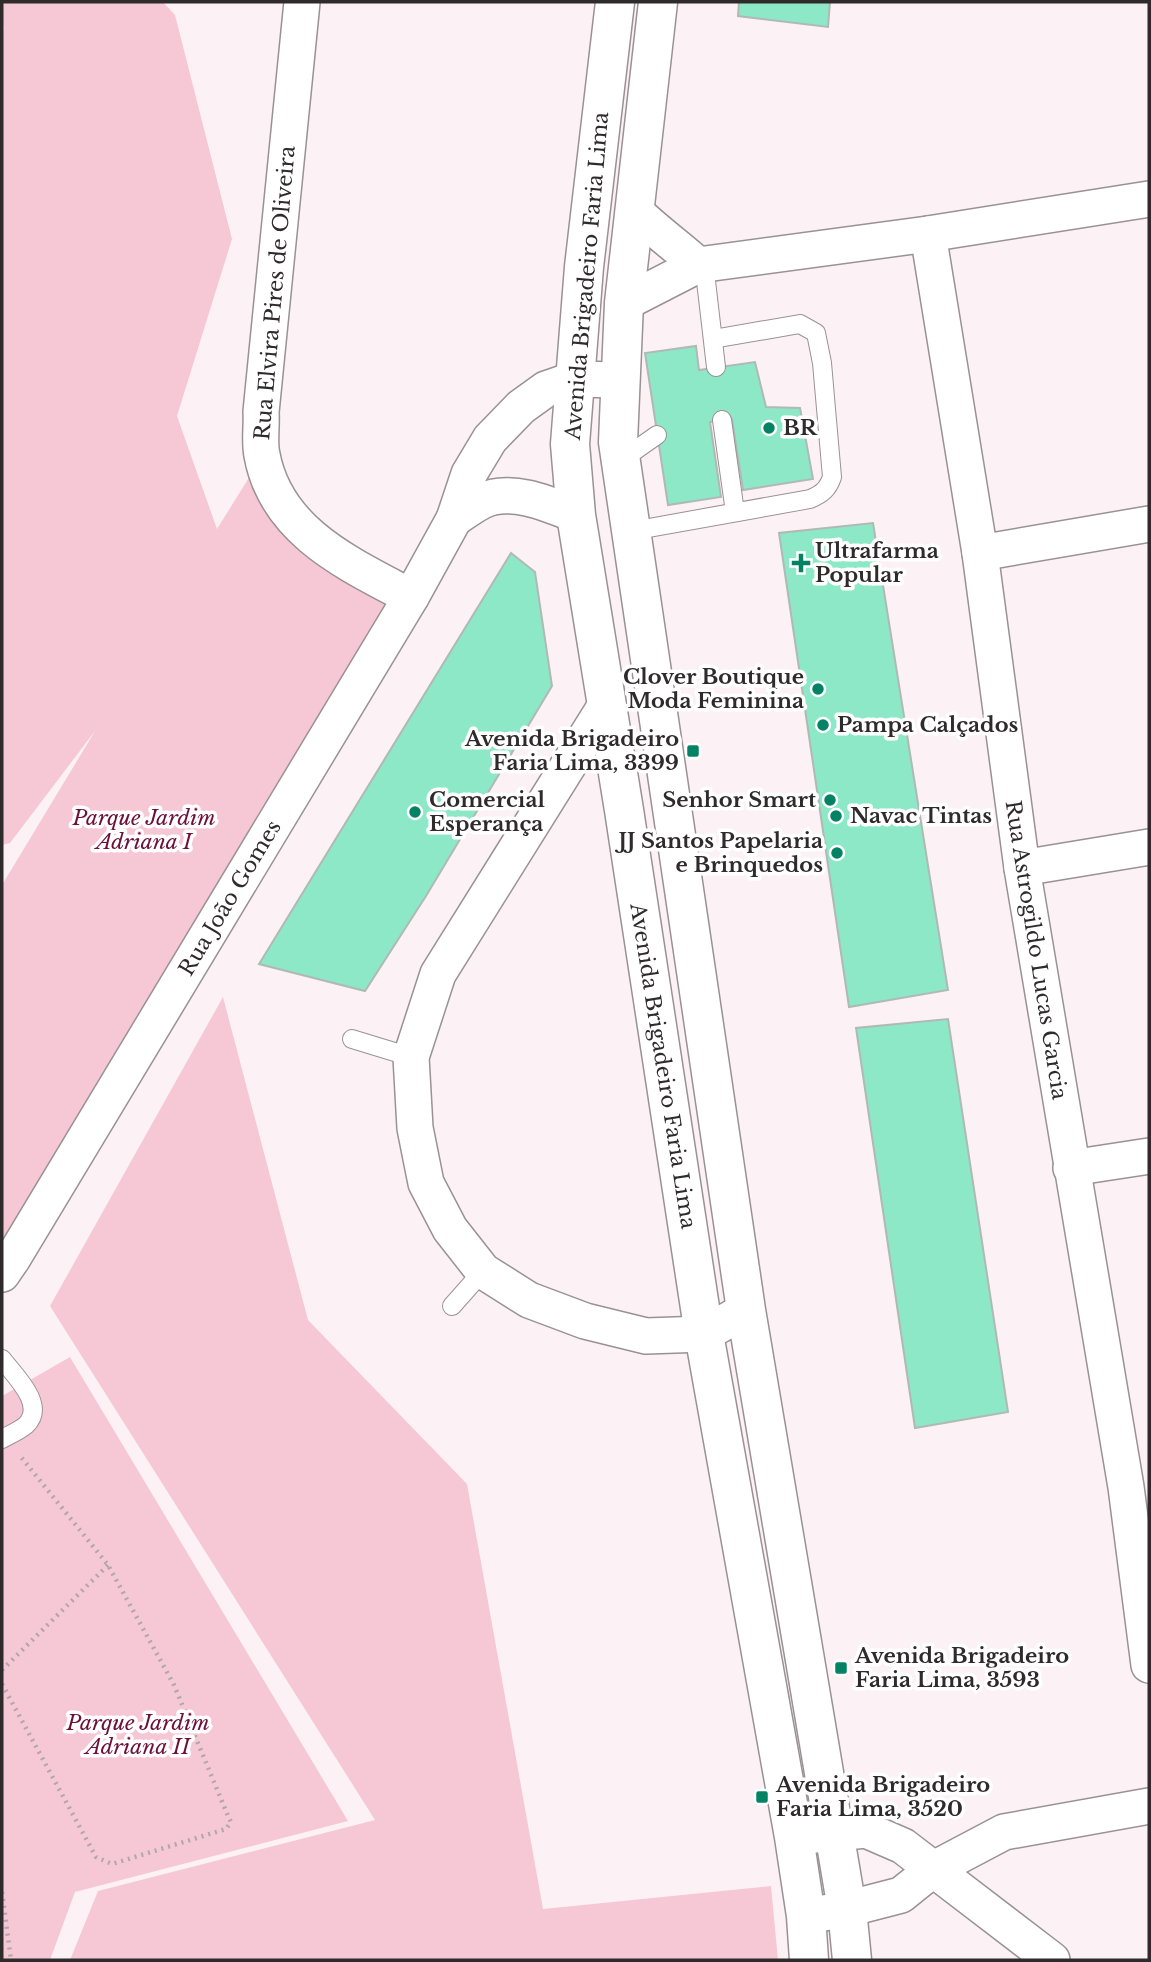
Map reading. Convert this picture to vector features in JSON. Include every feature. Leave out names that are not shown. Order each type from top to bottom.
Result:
[{"type":"main road","name":"Avenida Brigadeiro Faria Lima","points":[[615,2],[584,267],[570,444],[576,516],[704,1334],[794,1837],[806,1916],[809,1960]]},
{"type":"main road","name":"Avenida Brigadeiro Faria Lima","points":[[658,2],[624,303],[618,442],[746,1310],[834,1833],[852,1960]]},
{"type":"street","name":"Rua Elvira Pires de Oliveira","points":[[302,2],[261,412],[262,454],[274,492],[298,526],[331,553],[411,597]]},
{"type":"street","points":[[624,303],[701,264],[928,234],[1149,199]]},
{"type":"street","points":[[634,210],[654,230],[701,264]]},
{"type":"street","name":"Rua Astrogildo Lucas Garcia","points":[[928,234],[980,553],[1022,868],[1071,1168],[1137,1485],[1149,1665]]},
{"type":"street","name":"Rua João Gomes","points":[[2,1274],[411,597],[454,519],[469,474],[490,439],[521,407],[546,388],[575,379],[620,380]]},
{"type":"street","name":"Rua João Gomes","points":[[454,519],[483,500],[512,496],[542,501],[576,516]]},
{"type":"street","points":[[980,553],[1149,524]]},
{"type":"street","points":[[606,705],[438,974],[411,1057],[415,1128],[426,1183],[450,1229],[483,1271],[529,1300],[585,1321],[646,1336],[704,1334],[746,1310]]},
{"type":"street","points":[[1022,868],[1149,847]]},
{"type":"street","points":[[1071,1168],[1149,1156]]},
{"type":"street","points":[[806,1916],[901,1895],[932,1870],[1004,1832],[1149,1806]]},
{"type":"street","points":[[794,1837],[866,1830],[903,1846],[1052,1960]]},
{"type":"lane","points":[[701,264],[716,367]]},
{"type":"lane","points":[[632,531],[810,499],[821,495],[828,487],[832,477],[822,363],[816,333],[800,324],[713,339]]},
{"type":"lane","points":[[722,421],[735,512]]},
{"type":"lane","points":[[620,461],[657,435]]},
{"type":"lane","points":[[352,1039],[411,1057]]},
{"type":"lane","points":[[452,1306],[483,1271]]},
{"type":"lane","points":[[2,1359],[32,1399],[32,1412],[27,1424],[4,1438]]},
{"type":"path","points":[[2,1684],[96,1857],[112,1864],[226,1829],[231,1822],[174,1685],[108,1565],[4,1438]]},
{"type":"path","points":[[2,1670],[108,1565]]},
{"type":"path","points":[[2,1892],[10,1960]]},
{"type":"green space","name":"Parque Jardim Adriana I","points":[[2,2],[163,2],[175,15],[232,239],[177,416],[217,529],[255,468],[391,601],[2,1245],[2,885],[95,731],[10,843],[2,845]]},
{"type":"green space","points":[[223,997],[308,1320],[467,1484],[543,1909],[771,1886],[778,1960],[70,1960],[98,1891],[375,1820],[50,1306]]},
{"type":"green space","name":"Parque Jardim Adriana II","points":[[70,1357],[348,1821],[75,1892],[50,1960],[2,1960],[2,1396]]},
{"type":"building","points":[[739,2],[830,2],[828,27],[738,16]]},
{"type":"building","name":"BR","points":[[696,346],[699,370],[755,362],[766,407],[800,408],[813,479],[743,490],[732,419],[710,422],[721,497],[668,505],[645,353]]},
{"type":"building","points":[[873,523],[948,990],[849,1007],[779,533]]},
{"type":"building","name":"Comercial Esperança","points":[[511,553],[535,572],[552,686],[426,896],[365,991],[259,964]]},
{"type":"building","points":[[948,1019],[1008,1412],[915,1428],[856,1028]]},
{"type":"place","name":"BR","points":[[769,428]]},
{"type":"place","name":"Ultrafarma Popular","points":[[801,563]]},
{"type":"place","name":"Clover Boutique Moda Feminina","points":[[818,689]]},
{"type":"place","name":"Pampa Calçados","points":[[823,725]]},
{"type":"place","name":"Avenida Brigadeiro Faria Lima, 3399","points":[[693,751]]},
{"type":"place","name":"Senhor Smart","points":[[830,800]]},
{"type":"place","name":"Comercial Esperança","points":[[415,812]]},
{"type":"place","name":"Navac Tintas","points":[[836,816]]},
{"type":"place","name":"JJ Santos Papelaria e Brinquedos","points":[[837,853]]},
{"type":"place","name":"Avenida Brigadeiro Faria Lima, 3593","points":[[841,1668]]},
{"type":"place","name":"Avenida Brigadeiro Faria Lima, 3520","points":[[762,1797]]}]
